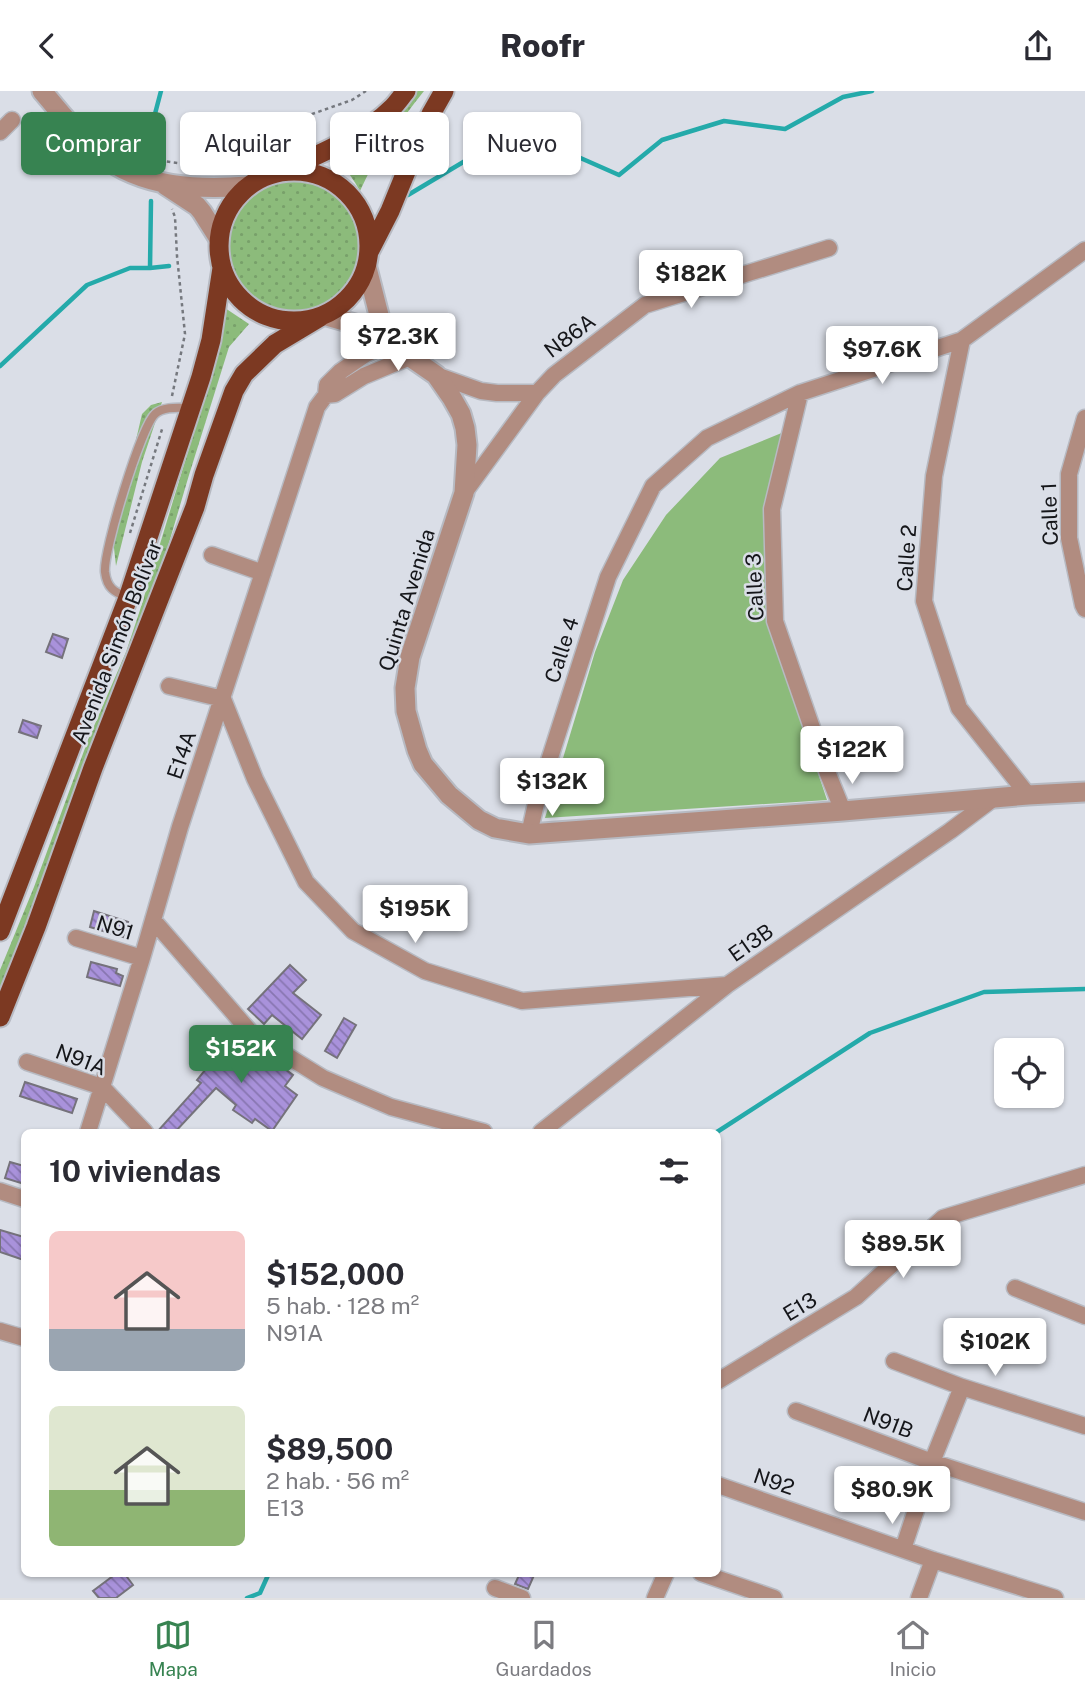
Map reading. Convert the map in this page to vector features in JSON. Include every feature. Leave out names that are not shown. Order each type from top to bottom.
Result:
[{"type":"highway","name":"Avenida Simón Bolívar","points":[[316,155],[355,135],[386,113],[406,91]]},
{"type":"highway","name":"Avenida Simón Bolívar","points":[[0,1017],[195,507],[234,391],[244,374],[275,344],[349,299],[359,286],[412,157],[444,91]]},
{"type":"highway","name":"Avenida Simón Bolívar","points":[[316,174],[325,177],[344,190],[359,207],[368,227],[369,259]]},
{"type":"highway","name":"Avenida Simón Bolívar","points":[[270,175],[248,186],[233,201],[223,219],[219,239],[222,268],[233,290],[250,307],[272,318],[296,321],[323,316]]},
{"type":"highway","name":"Avenida Simón Bolívar","points":[[0,931],[128,598],[211,340],[222,268]]},
{"type":"street","points":[[42,91],[102,156],[134,175],[161,183],[217,188],[248,186]]},
{"type":"street","points":[[161,183],[197,206],[219,239]]},
{"type":"street","name":"N86A","points":[[464,493],[537,393],[554,375],[645,305],[830,247]]},
{"type":"street","points":[[800,394],[962,340],[1085,250]]},
{"type":"street","points":[[369,259],[380,319],[390,339]]},
{"type":"street","name":"Quinta Avenida","points":[[323,316],[362,326],[390,339],[436,375],[457,406],[465,428],[467,458],[464,493],[406,674],[406,711],[423,764],[449,795],[479,820],[495,828],[529,834],[1085,792]]},
{"type":"street","name":"E14A","points":[[89,1129],[180,827],[317,407],[326,395],[327,385],[341,371],[390,339]]},
{"type":"street","name":"Calle 2","points":[[962,340],[934,476],[924,601],[959,708],[1028,795]]},
{"type":"street","points":[[326,395],[335,394],[373,372],[410,357]]},
{"type":"street","points":[[436,375],[481,391],[537,393]]},
{"type":"street","name":"Calle 4","points":[[529,834],[538,795],[608,577],[653,486],[707,438],[800,394]]},
{"type":"street","name":"Calle 3","points":[[800,394],[772,509],[775,621],[843,811]]},
{"type":"street","name":"Calle 1","points":[[1085,418],[1069,474],[1069,538],[1085,609]]},
{"type":"street","points":[[212,555],[263,572]]},
{"type":"street","points":[[169,686],[223,699],[255,779],[306,882],[353,931],[425,971],[522,1001],[727,985]]},
{"type":"street","name":"E13B","points":[[545,1129],[727,985],[994,798]]},
{"type":"street","points":[[153,920],[252,1034],[323,1078],[391,1107],[473,1129]]},
{"type":"street","name":"N91","points":[[76,938],[142,958]]},
{"type":"street","name":"N91A","points":[[27,1062],[102,1087],[142,1129]]},
{"type":"street","name":"E13","points":[[721,1379],[856,1297],[943,1218],[1085,1175]]},
{"type":"street","points":[[0,1191],[21,1198]]},
{"type":"street","points":[[1014,1288],[1085,1316]]},
{"type":"street","points":[[0,1331],[21,1337]]},
{"type":"street","points":[[894,1361],[962,1387],[1085,1426]]},
{"type":"street","points":[[903,1549],[932,1462],[962,1387]]},
{"type":"street","name":"N91B","points":[[796,1411],[932,1462],[1085,1512]]},
{"type":"street","name":"N92","points":[[721,1486],[933,1560],[1055,1598]]},
{"type":"street","points":[[919,1598],[933,1560]]},
{"type":"street","points":[[655,1598],[664,1577]]},
{"type":"street","points":[[713,1577],[774,1598]]},
{"type":"street","points":[[496,1586],[522,1598]]},
{"type":"lane","points":[[128,598],[113,592],[107,581],[105,571],[111,531],[149,422],[154,415],[169,408],[191,408]]},
{"type":"path","points":[[166,162],[194,160],[254,134],[352,100],[366,91]]},
{"type":"path","points":[[172,209],[179,271]]},
{"type":"green space","points":[[414,91],[424,91],[408,112],[379,112]]},
{"type":"green space","points":[[330,140],[330,156],[316,148],[316,145]]},
{"type":"green space","points":[[368,175],[360,191],[351,176]]},
{"type":"green space","points":[[292,177],[318,182],[340,197],[355,219],[360,245],[355,271],[340,293],[318,308],[292,313],[266,308],[244,293],[229,271],[224,245],[229,219],[244,197],[266,182]]},
{"type":"green space","points":[[216,302],[249,324],[229,347],[148,614],[0,1002],[0,970],[88,740],[126,652],[140,610],[216,359]]},
{"type":"green space","points":[[162,402],[142,462],[116,566],[113,539],[142,414],[151,405]]},
{"type":"green space","points":[[784,432],[764,528],[770,629],[827,800],[545,818],[595,652],[623,580],[666,515],[720,458]]},
{"type":"building","points":[[53,634],[68,639],[62,658],[46,652]]},
{"type":"building","points":[[23,720],[41,726],[37,738],[19,732]]},
{"type":"building","points":[[94,911],[128,922],[123,937],[90,927]]},
{"type":"building","points":[[91,962],[117,969],[116,973],[123,976],[120,986],[87,977]]},
{"type":"building","points":[[290,965],[306,980],[293,993],[321,1015],[302,1039],[272,1015],[264,1024],[248,1009]]},
{"type":"building","points":[[344,1018],[356,1025],[337,1058],[325,1051]]},
{"type":"building","points":[[231,1027],[246,1043],[293,1075],[285,1086],[297,1095],[273,1129],[255,1119],[252,1123],[233,1110],[236,1105],[216,1088],[178,1129],[160,1129],[201,1083],[197,1080],[214,1059],[211,1057]]},
{"type":"building","points":[[25,1082],[77,1099],[72,1113],[20,1096]]},
{"type":"building","points":[[10,1162],[21,1165],[21,1183],[5,1178]]},
{"type":"building","points":[[0,1230],[21,1236],[21,1259],[0,1252]]},
{"type":"building","points":[[112,1577],[127,1577],[133,1585],[116,1598],[99,1598],[93,1591]]},
{"type":"building","points":[[518,1577],[533,1577],[528,1589],[515,1584]]},
{"type":"waterway","points":[[155,112],[161,91]]},
{"type":"waterway","points":[[408,195],[517,130],[619,175],[662,140],[724,121],[785,129],[843,97],[872,91]]},
{"type":"waterway","points":[[150,268],[151,201]]},
{"type":"waterway","points":[[0,366],[87,285],[130,268],[169,266]]},
{"type":"waterway","points":[[721,1129],[870,1033],[984,992],[1085,989]]},
{"type":"waterway","points":[[247,1598],[260,1593],[267,1577]]}]
